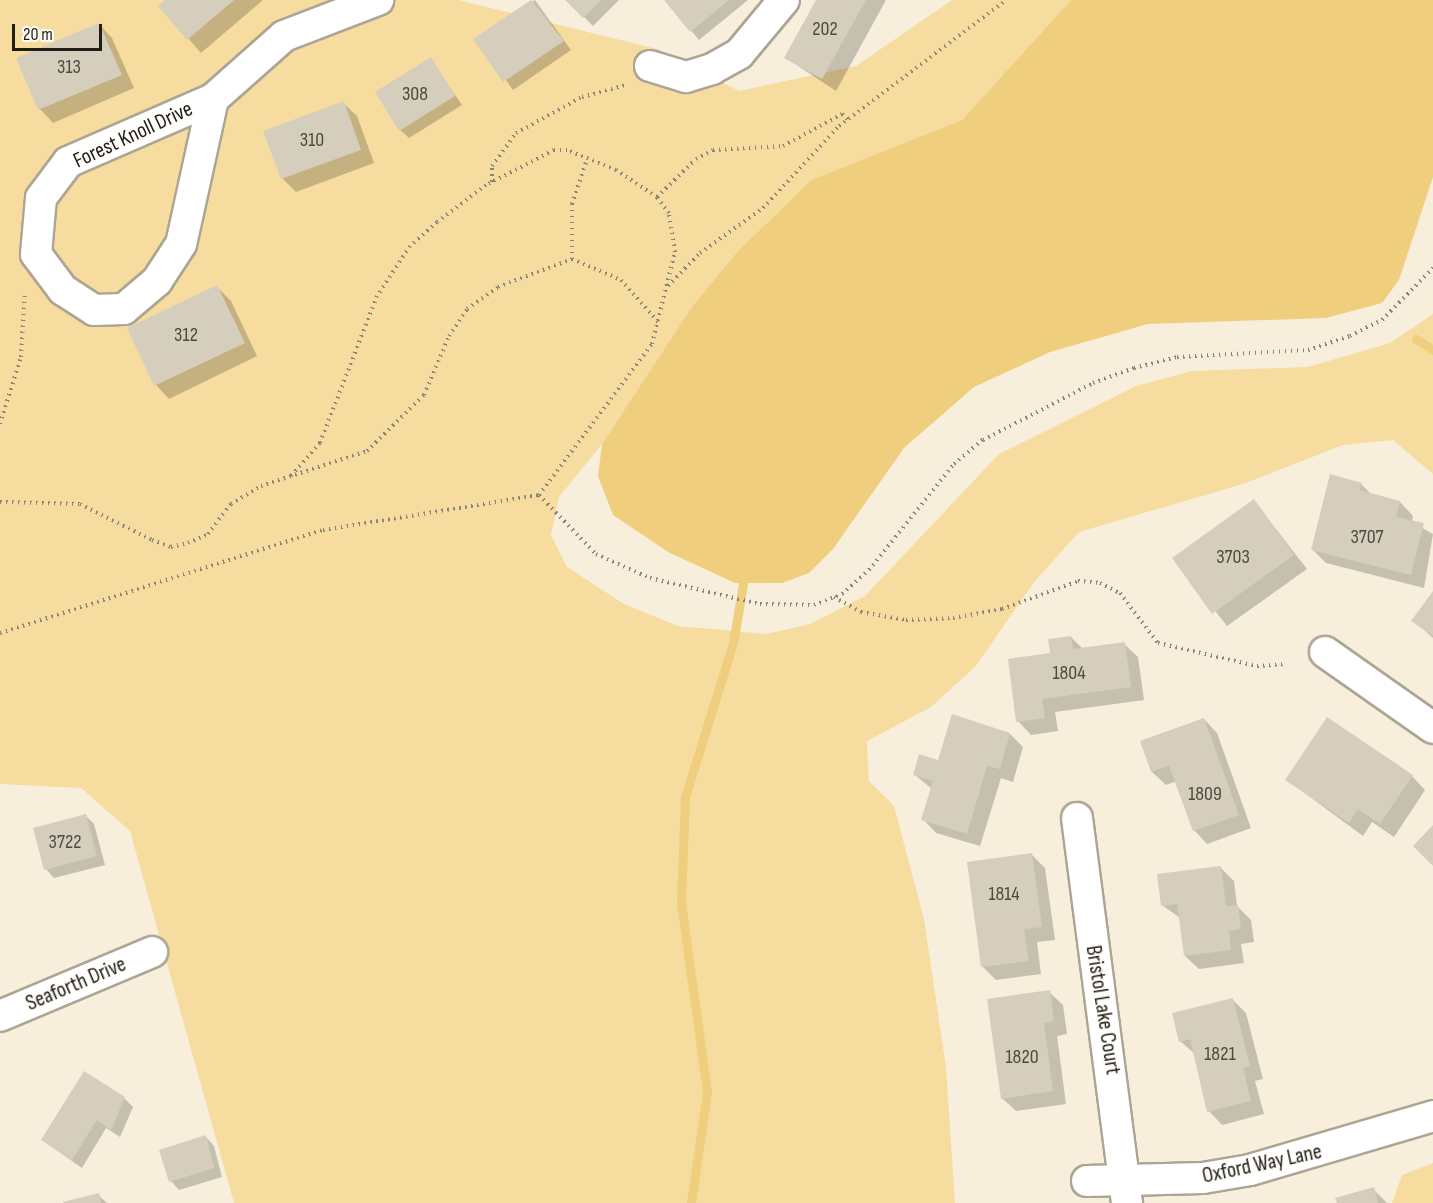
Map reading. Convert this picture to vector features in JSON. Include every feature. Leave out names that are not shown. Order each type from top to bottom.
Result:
[{"type":"street","name":"Forest Knoll Drive","points":[[213,99],[181,244],[157,281],[124,309],[94,310],[63,290],[36,254],[41,198],[68,162],[213,99],[284,36],[378,0]]},
{"type":"street","points":[[650,66],[686,77],[712,69],[739,54],[784,0]]},
{"type":"street","points":[[1325,652],[1433,728]]},
{"type":"street","name":"Bristol Lake Court","points":[[1077,818],[1127,1192]]},
{"type":"street","name":"Seaforth Drive","points":[[0,1016],[152,952]]},
{"type":"street","name":"Oxford Way Lane","points":[[1087,1181],[1127,1192],[1250,1170],[1433,1116]]},
{"type":"path","points":[[667,286],[700,253],[763,208],[807,155],[848,120],[1006,0]]},
{"type":"path","points":[[492,182],[492,166],[516,133],[582,97],[638,79],[650,66]]},
{"type":"path","points":[[657,197],[696,159],[713,150],[783,146],[842,114],[848,120]]},
{"type":"path","points":[[0,633],[323,530],[539,495],[636,371],[659,323],[667,286],[674,231],[657,197],[616,170],[554,150],[492,182],[410,246],[377,296],[320,443],[289,478]]},
{"type":"path","points":[[572,259],[570,237],[572,204],[587,159]]},
{"type":"path","points":[[0,424],[21,357],[29,264],[36,254]]},
{"type":"path","points":[[0,501],[80,504],[171,547],[208,534],[231,504],[261,486],[367,452],[424,395],[449,336],[467,309],[498,287],[572,259],[621,280],[659,323]]},
{"type":"path","points":[[539,495],[596,554],[707,595],[790,608],[834,597],[869,570],[954,464],[983,440],[1093,383],[1134,368],[1177,357],[1298,351],[1350,336],[1382,320],[1433,268]]},
{"type":"path","points":[[834,597],[861,612],[906,620],[942,619],[1002,609],[1078,581],[1100,583],[1120,593],[1158,644],[1257,666],[1287,664]]},
{"type":"shaded area","points":[[0,0],[458,0],[657,49],[739,91],[856,66],[952,0],[1071,0],[962,120],[811,180],[737,252],[691,308],[602,444],[559,497],[551,535],[567,567],[624,604],[678,626],[766,634],[810,624],[865,596],[999,454],[1136,386],[1192,371],[1308,367],[1390,343],[1433,314],[1433,474],[1393,440],[1343,445],[1243,484],[1079,532],[1035,581],[975,667],[931,707],[867,741],[869,781],[894,806],[924,919],[946,1067],[955,1203],[234,1203],[130,831],[81,788],[0,784]]},
{"type":"shaded area","points":[[1071,0],[1433,0],[1433,177],[1399,280],[1382,303],[1326,318],[1148,324],[1050,352],[974,387],[904,448],[833,549],[809,573],[782,583],[735,583],[668,552],[613,515],[598,476],[602,444],[691,308],[737,252],[811,180],[962,120]]},
{"type":"shaded area","points":[[1433,1163],[1433,1203],[1392,1203],[1402,1175]]},
{"type":"building","points":[[165,0],[234,0],[187,40],[158,6]]},
{"type":"building","points":[[531,0],[564,41],[503,82],[473,39]]},
{"type":"building","points":[[565,0],[601,0],[583,18]]},
{"type":"building","points":[[664,0],[729,0],[690,32]]},
{"type":"building","points":[[816,0],[866,0],[822,79],[784,58]]},
{"type":"building","points":[[99,23],[122,75],[38,110],[16,58]]},
{"type":"building","points":[[431,57],[455,96],[399,131],[375,92]]},
{"type":"building","points":[[344,101],[361,150],[281,179],[263,131]]},
{"type":"building","points":[[217,285],[245,343],[154,386],[127,328]]},
{"type":"building","points":[[1330,474],[1362,483],[1360,490],[1400,501],[1396,517],[1424,523],[1411,575],[1311,550]]},
{"type":"building","points":[[1254,499],[1294,555],[1212,614],[1172,558]]},
{"type":"building","points":[[1433,591],[1433,636],[1411,621]]},
{"type":"building","points":[[1071,636],[1073,649],[1125,642],[1131,687],[1042,699],[1045,718],[1016,722],[1008,659],[1050,653],[1048,639]]},
{"type":"building","points":[[952,714],[1010,733],[1000,769],[987,766],[967,834],[921,820],[933,781],[913,775],[919,754],[938,760]]},
{"type":"building","points":[[1327,717],[1413,775],[1380,824],[1358,809],[1349,823],[1285,780]]},
{"type":"building","points":[[1204,718],[1239,815],[1193,831],[1169,766],[1151,772],[1140,741]]},
{"type":"building","points":[[86,814],[97,856],[44,870],[33,828]]},
{"type":"building","points":[[1433,825],[1433,866],[1413,846]]},
{"type":"building","points":[[1032,853],[1042,927],[1024,929],[1029,961],[981,967],[967,862]]},
{"type":"building","points":[[1221,866],[1226,906],[1238,905],[1241,929],[1229,931],[1231,950],[1184,956],[1177,904],[1161,906],[1157,874]]},
{"type":"building","points":[[1050,990],[1054,1021],[1044,1023],[1053,1091],[1001,1099],[987,999]]},
{"type":"building","points":[[1233,998],[1250,1066],[1243,1068],[1251,1101],[1207,1112],[1190,1039],[1179,1042],[1172,1013]]},
{"type":"building","points":[[84,1071],[125,1097],[111,1130],[97,1120],[72,1160],[41,1140]]},
{"type":"building","points":[[206,1135],[214,1168],[169,1182],[159,1150]]},
{"type":"building","points":[[1374,1187],[1378,1203],[1337,1203],[1335,1198]]},
{"type":"building","points":[[99,1193],[101,1203],[63,1202]]},
{"type":"waterway","points":[[1416,339],[1433,350]]},
{"type":"waterway","points":[[691,1203],[707,1092],[681,902],[685,797],[733,643],[745,572]]}]
